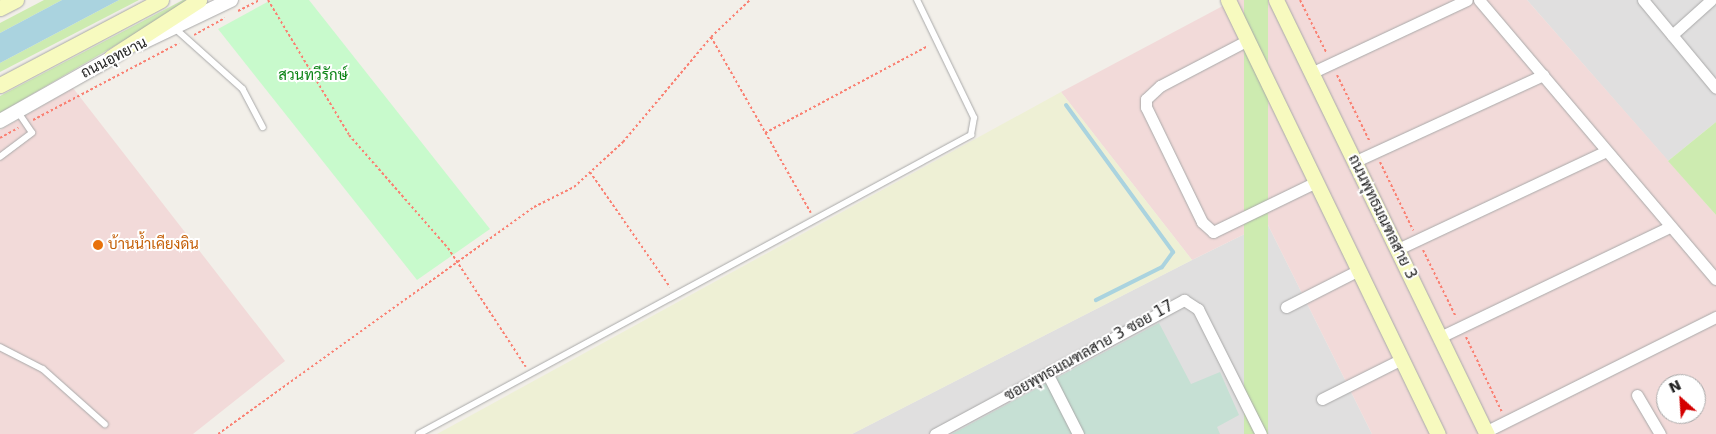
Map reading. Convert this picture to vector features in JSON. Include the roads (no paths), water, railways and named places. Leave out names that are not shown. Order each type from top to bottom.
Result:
[{"type":"main road","points":[[0,8],[16,0]]},
{"type":"main road","name":"ถนนอุทยาน","points":[[0,85],[161,0]]},
{"type":"main road","points":[[111,57],[199,0]]},
{"type":"main road","points":[[1228,0],[1438,434]]},
{"type":"main road","name":"ถนนพุทธมณฑลสาย 3","points":[[1276,0],[1356,161],[1486,433]]},
{"type":"street","points":[[1311,72],[1467,0]]},
{"type":"street","points":[[1479,0],[1543,75],[1604,152],[1716,279]]},
{"type":"street","points":[[1643,0],[1716,88]]},
{"type":"street","points":[[1672,35],[1711,0]]},
{"type":"street","name":"ถนนอุทยาน","points":[[0,121],[111,57],[175,28],[233,6]]},
{"type":"street","points":[[1248,40],[1160,86],[1146,99],[1202,222],[1213,232],[1316,182]]},
{"type":"street","points":[[1356,161],[1543,75]]},
{"type":"street","points":[[1398,249],[1604,152]]},
{"type":"street","points":[[1440,337],[1670,227]]},
{"type":"street","points":[[1286,307],[1358,270]]},
{"type":"street","name":"ซอยพุทธมณฑลสาย 3 ซอย 17","points":[[935,434],[1048,375],[1177,302],[1190,300],[1261,434]]},
{"type":"street","points":[[1486,433],[1716,317]]},
{"type":"street","points":[[1322,399],[1402,359]]},
{"type":"street","points":[[1048,375],[1078,434]]},
{"type":"street","points":[[1637,395],[1660,434]]},
{"type":"lane","points":[[419,434],[816,222],[971,135],[974,118],[918,0]]},
{"type":"lane","points":[[175,28],[243,90],[263,127]]},
{"type":"lane","points":[[0,159],[32,133],[27,123],[17,112]]},
{"type":"lane","points":[[0,346],[43,370],[105,424]]},
{"type":"water","points":[[62,0],[119,0],[0,63],[0,33]]},
{"type":"waterway","points":[[1066,105],[1173,252],[1162,267],[1096,300]]},
{"type":"place","name":"บ้านน้ำเคียงดิน","points":[[98,245]]},
{"type":"park label","name":"สวนทวีรักษ์","points":[[313,76]]}]
